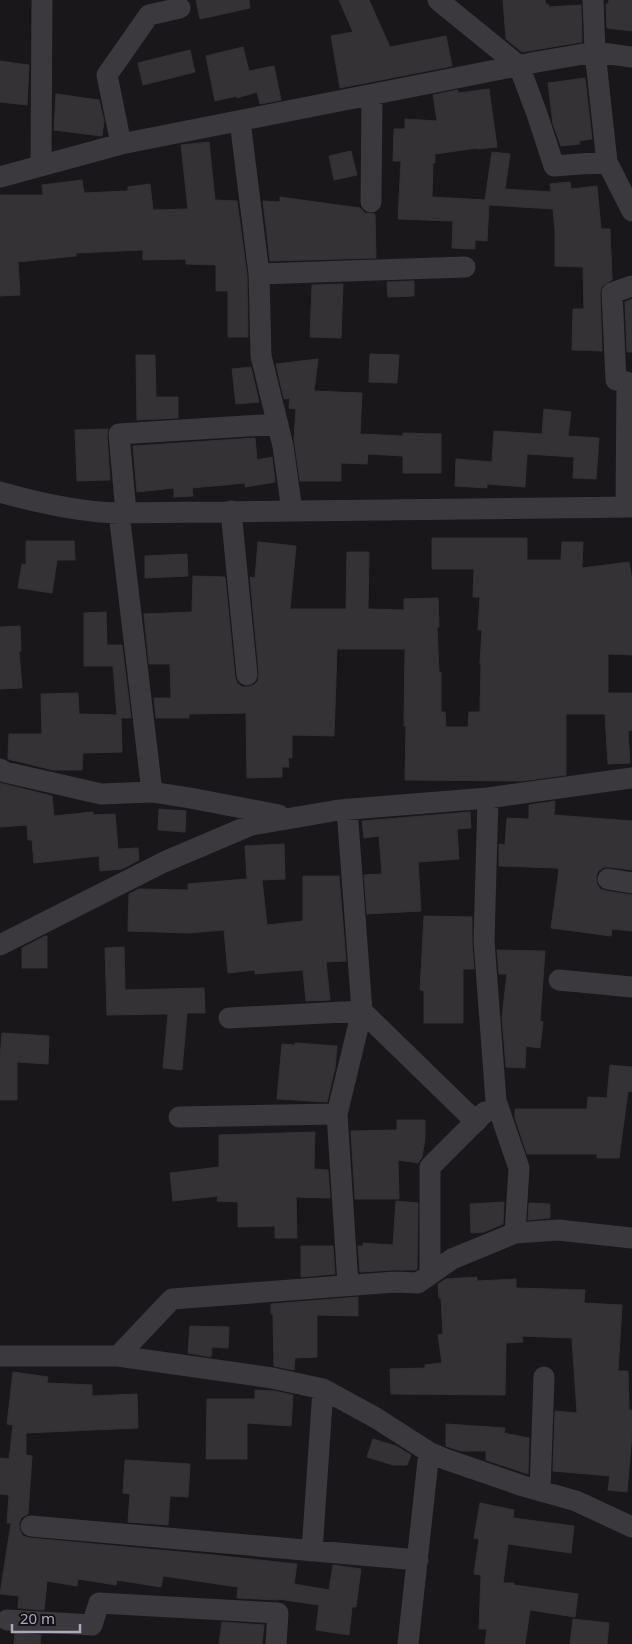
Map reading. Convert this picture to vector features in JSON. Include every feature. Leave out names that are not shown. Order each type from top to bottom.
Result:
[{"type":"street","points":[[41,165],[42,0]]},
{"type":"street","points":[[438,0],[519,66],[554,166],[607,162]]},
{"type":"street","points":[[593,0],[595,52],[607,162],[632,210]]},
{"type":"street","points":[[121,144],[107,75],[149,15],[180,8]]},
{"type":"street","points":[[0,177],[121,144],[519,66],[595,52],[632,57]]},
{"type":"street","points":[[371,202],[372,95]]},
{"type":"street","points":[[240,121],[259,274],[261,356],[283,446],[292,511]]},
{"type":"street","points":[[259,274],[465,267]]},
{"type":"street","points":[[0,492],[43,504],[102,513],[629,507],[627,382],[616,380],[612,293],[632,286]]},
{"type":"street","points":[[152,792],[123,513],[119,434],[278,424]]},
{"type":"street","points":[[231,512],[247,675]]},
{"type":"street","points":[[0,769],[5,772],[101,794],[152,792],[291,818]]},
{"type":"street","points":[[0,945],[164,862],[252,825],[347,809],[488,798],[632,778]]},
{"type":"street","points":[[488,798],[484,940],[496,1101],[519,1168],[515,1233]]},
{"type":"street","points":[[347,809],[362,1011],[337,1114],[348,1285]]},
{"type":"street","points":[[608,879],[632,883]]},
{"type":"street","points":[[559,980],[632,988]]},
{"type":"street","points":[[229,1018],[362,1011],[476,1122]]},
{"type":"street","points":[[430,1274],[430,1167],[496,1101]]},
{"type":"street","points":[[179,1117],[337,1114]]},
{"type":"street","points":[[118,1356],[172,1299],[348,1285],[396,1282],[418,1283],[452,1258],[515,1233],[558,1230],[632,1238]]},
{"type":"street","points":[[0,1356],[118,1356],[272,1378],[323,1389],[376,1418],[429,1452],[540,1491],[576,1501],[632,1527]]},
{"type":"street","points":[[540,1491],[544,1377]]},
{"type":"street","points":[[312,1551],[323,1389]]},
{"type":"street","points":[[408,1644],[429,1452]]},
{"type":"street","points":[[31,1526],[418,1560]]},
{"type":"street","points":[[7,1620],[92,1626],[99,1603],[278,1614],[276,1644]]},
{"type":"building","points":[[196,0],[249,0],[250,8],[200,19]]},
{"type":"building","points":[[339,0],[369,0],[390,47],[446,36],[452,66],[340,88],[331,36],[353,32]]},
{"type":"building","points":[[503,0],[545,0],[546,5],[548,4],[549,7],[581,5],[582,42],[522,52],[506,39]]},
{"type":"building","points":[[609,0],[632,0],[632,31],[607,28],[606,4],[608,4]]},
{"type":"building","points":[[243,47],[249,71],[274,66],[281,100],[260,104],[257,92],[237,98],[237,96],[215,101],[206,56]]},
{"type":"building","points":[[190,50],[195,72],[143,85],[138,63]]},
{"type":"building","points":[[0,61],[29,65],[27,105],[0,102]]},
{"type":"building","points":[[585,78],[592,139],[579,141],[580,144],[561,146],[553,124],[548,83]]},
{"type":"building","points":[[489,89],[497,147],[435,154],[432,197],[485,200],[492,152],[510,154],[505,189],[551,192],[550,184],[570,182],[571,189],[597,186],[601,229],[610,229],[612,277],[612,280],[602,286],[600,293],[602,351],[572,350],[573,309],[584,309],[583,267],[555,266],[553,209],[489,205],[487,241],[475,240],[475,249],[452,248],[453,221],[398,219],[401,161],[393,161],[394,129],[405,129],[405,119],[437,121],[433,95],[458,90],[458,93]]},
{"type":"building","points":[[56,94],[99,100],[104,121],[102,136],[54,130]]},
{"type":"building","points":[[209,142],[215,200],[237,201],[247,275],[248,337],[228,337],[228,291],[216,291],[216,265],[186,264],[186,259],[143,260],[143,250],[76,253],[76,256],[18,262],[20,295],[0,296],[0,195],[43,195],[42,185],[82,180],[84,193],[128,191],[128,187],[150,184],[153,210],[188,209],[181,145]]},
{"type":"building","points":[[351,151],[357,175],[334,180],[329,156]]},
{"type":"building","points":[[280,197],[360,208],[365,213],[375,214],[376,258],[270,261],[263,201],[280,202]]},
{"type":"building","points":[[414,281],[414,296],[388,297],[387,282]]},
{"type":"building","points":[[343,284],[341,338],[310,337],[312,285]]},
{"type":"building","points":[[632,299],[632,352],[627,352],[625,302]]},
{"type":"building","points":[[370,354],[399,355],[397,383],[369,382]]},
{"type":"building","points":[[136,355],[155,355],[156,397],[178,397],[178,418],[137,420]]},
{"type":"building","points":[[318,359],[314,391],[362,393],[360,434],[403,436],[403,433],[441,434],[441,473],[403,473],[403,456],[368,454],[367,464],[341,463],[341,481],[300,481],[294,439],[296,409],[289,408],[290,398],[284,399],[276,364]]},
{"type":"building","points":[[251,367],[259,402],[236,404],[232,369]]},
{"type":"building","points":[[544,409],[571,412],[568,436],[599,438],[596,479],[573,478],[574,457],[527,454],[525,487],[487,484],[487,488],[455,486],[456,459],[492,462],[494,431],[542,434]]},
{"type":"building","points":[[108,429],[110,480],[77,481],[75,430]]},
{"type":"building","points":[[255,438],[257,460],[272,457],[275,482],[245,487],[245,483],[192,488],[193,496],[174,497],[174,488],[137,492],[133,446]]},
{"type":"building","points":[[432,538],[527,538],[527,560],[561,560],[562,542],[583,542],[582,568],[629,562],[632,579],[632,655],[608,654],[608,693],[632,693],[632,730],[628,731],[630,763],[608,764],[605,714],[566,714],[566,775],[522,781],[405,780],[405,649],[337,649],[334,736],[292,735],[292,758],[288,758],[289,767],[282,767],[282,777],[247,778],[246,713],[189,714],[189,718],[156,718],[154,698],[171,698],[170,664],[149,664],[144,614],[192,612],[193,576],[225,577],[235,677],[237,683],[242,687],[254,685],[258,681],[259,674],[250,577],[255,578],[258,542],[296,546],[290,609],[346,609],[347,552],[369,552],[368,609],[404,610],[404,599],[438,598],[439,627],[437,627],[439,672],[441,672],[441,712],[445,712],[446,727],[468,727],[469,712],[480,712],[482,630],[478,630],[480,597],[473,597],[474,569],[432,569]]},
{"type":"building","points":[[26,541],[74,541],[75,560],[57,560],[52,593],[18,588],[22,564],[26,565]]},
{"type":"building","points":[[187,554],[188,576],[145,578],[145,556]]},
{"type":"building","points":[[106,612],[107,645],[122,645],[131,718],[121,718],[122,752],[83,753],[82,770],[53,770],[8,759],[9,734],[42,734],[41,694],[78,693],[79,714],[117,715],[113,666],[84,666],[84,613]]},
{"type":"building","points":[[20,626],[21,651],[19,651],[22,688],[0,689],[0,627]]},
{"type":"building","points":[[0,783],[52,796],[54,816],[93,812],[93,815],[115,814],[118,849],[138,848],[139,860],[122,869],[100,871],[99,856],[34,863],[32,840],[28,840],[27,825],[0,827]]},
{"type":"building","points":[[555,801],[554,815],[632,821],[632,870],[604,867],[598,871],[596,877],[600,889],[632,895],[632,931],[612,929],[611,936],[551,928],[559,870],[557,868],[499,866],[499,844],[505,845],[507,818],[529,819],[529,805]]},
{"type":"building","points":[[159,809],[186,811],[185,832],[158,830]]},
{"type":"building","points":[[470,812],[471,828],[457,829],[459,859],[418,862],[421,911],[367,914],[364,875],[382,874],[379,836],[364,838],[362,821]]},
{"type":"building","points":[[284,844],[285,879],[262,880],[267,925],[303,921],[303,876],[339,876],[346,961],[326,962],[330,1000],[306,1001],[303,970],[255,974],[255,970],[228,973],[224,930],[189,933],[128,931],[129,894],[139,889],[188,890],[188,884],[247,879],[245,846]]},
{"type":"building","points":[[424,916],[472,917],[474,969],[463,969],[463,1023],[424,1023],[424,991],[420,990]]},
{"type":"building","points":[[47,936],[47,968],[22,968],[22,948]]},
{"type":"building","points":[[124,947],[125,990],[204,988],[205,1013],[187,1013],[182,1070],[163,1068],[168,1014],[107,1015],[105,948]]},
{"type":"building","points":[[497,950],[545,951],[540,1021],[543,1022],[540,1048],[526,1046],[525,1068],[506,1067],[502,1017],[507,974],[499,974]]},
{"type":"building","points":[[2,1033],[49,1036],[48,1064],[17,1062],[17,1100],[0,1100]]},
{"type":"building","points":[[295,1043],[337,1046],[335,1068],[327,1102],[277,1099],[282,1044],[295,1045]]},
{"type":"building","points":[[610,1065],[632,1067],[632,1092],[628,1091],[619,1158],[597,1158],[597,1154],[527,1154],[515,1118],[515,1109],[587,1109],[588,1097],[607,1098]]},
{"type":"building","points":[[397,1120],[425,1120],[422,1157],[418,1163],[398,1160],[399,1199],[355,1199],[351,1131],[397,1130]]},
{"type":"building","points":[[315,1132],[314,1169],[328,1170],[330,1198],[296,1197],[297,1238],[275,1238],[275,1226],[238,1227],[238,1202],[217,1201],[218,1196],[173,1201],[170,1173],[219,1167],[219,1135]]},
{"type":"building","points":[[396,1201],[418,1203],[417,1269],[360,1272],[358,1246],[363,1246],[363,1243],[393,1245]]},
{"type":"building","points":[[504,1202],[503,1224],[484,1232],[471,1233],[470,1204]]},
{"type":"building","points":[[529,1203],[550,1204],[550,1218],[528,1220]]},
{"type":"building","points":[[301,1246],[333,1246],[335,1274],[301,1277]]},
{"type":"building","points":[[477,1277],[477,1281],[516,1279],[516,1288],[585,1290],[584,1303],[622,1305],[618,1371],[628,1371],[629,1410],[632,1410],[627,1492],[608,1490],[610,1476],[553,1471],[555,1411],[577,1413],[572,1338],[522,1336],[523,1342],[506,1343],[505,1395],[391,1394],[390,1369],[425,1368],[425,1365],[442,1363],[438,1335],[443,1334],[441,1298],[439,1298],[438,1284],[446,1279]]},
{"type":"building","points":[[358,1297],[358,1316],[317,1315],[317,1357],[295,1358],[294,1370],[274,1366],[273,1314],[271,1314],[271,1304]]},
{"type":"building","points":[[190,1326],[229,1327],[228,1348],[212,1347],[211,1357],[188,1353]]},
{"type":"building","points":[[13,1372],[48,1377],[47,1383],[92,1385],[92,1396],[137,1394],[138,1428],[26,1433],[26,1455],[32,1456],[28,1514],[21,1518],[19,1524],[23,1536],[297,1564],[294,1584],[329,1590],[333,1565],[361,1569],[356,1607],[352,1607],[349,1635],[316,1630],[319,1605],[278,1599],[237,1598],[238,1587],[163,1576],[161,1587],[117,1580],[116,1585],[78,1579],[77,1586],[47,1581],[44,1610],[18,1608],[19,1596],[0,1594],[11,1523],[7,1523],[9,1495],[0,1494],[0,1458],[9,1459],[13,1425],[7,1424]]},
{"type":"building","points":[[255,1390],[293,1395],[291,1426],[247,1423],[247,1459],[206,1459],[207,1399],[255,1399]]},
{"type":"building","points":[[446,1424],[505,1428],[504,1433],[529,1438],[528,1474],[486,1460],[486,1451],[461,1451],[446,1446]]},
{"type":"building","points":[[373,1439],[396,1446],[411,1455],[407,1465],[393,1465],[367,1457]]},
{"type":"building","points":[[125,1460],[190,1464],[188,1497],[170,1496],[168,1525],[128,1522],[130,1494],[123,1493]]},
{"type":"building","points":[[480,1503],[514,1510],[513,1518],[574,1526],[571,1553],[508,1544],[503,1583],[514,1583],[514,1585],[578,1594],[575,1617],[530,1610],[525,1644],[485,1644],[487,1629],[479,1629],[481,1575],[474,1574],[479,1539],[474,1538]]},
{"type":"building","points":[[573,1619],[609,1623],[607,1644],[570,1644]]},
{"type":"building","points":[[222,1622],[264,1625],[262,1644],[219,1644]]},
{"type":"building","points":[[15,1633],[41,1635],[40,1644],[14,1644]]}]
